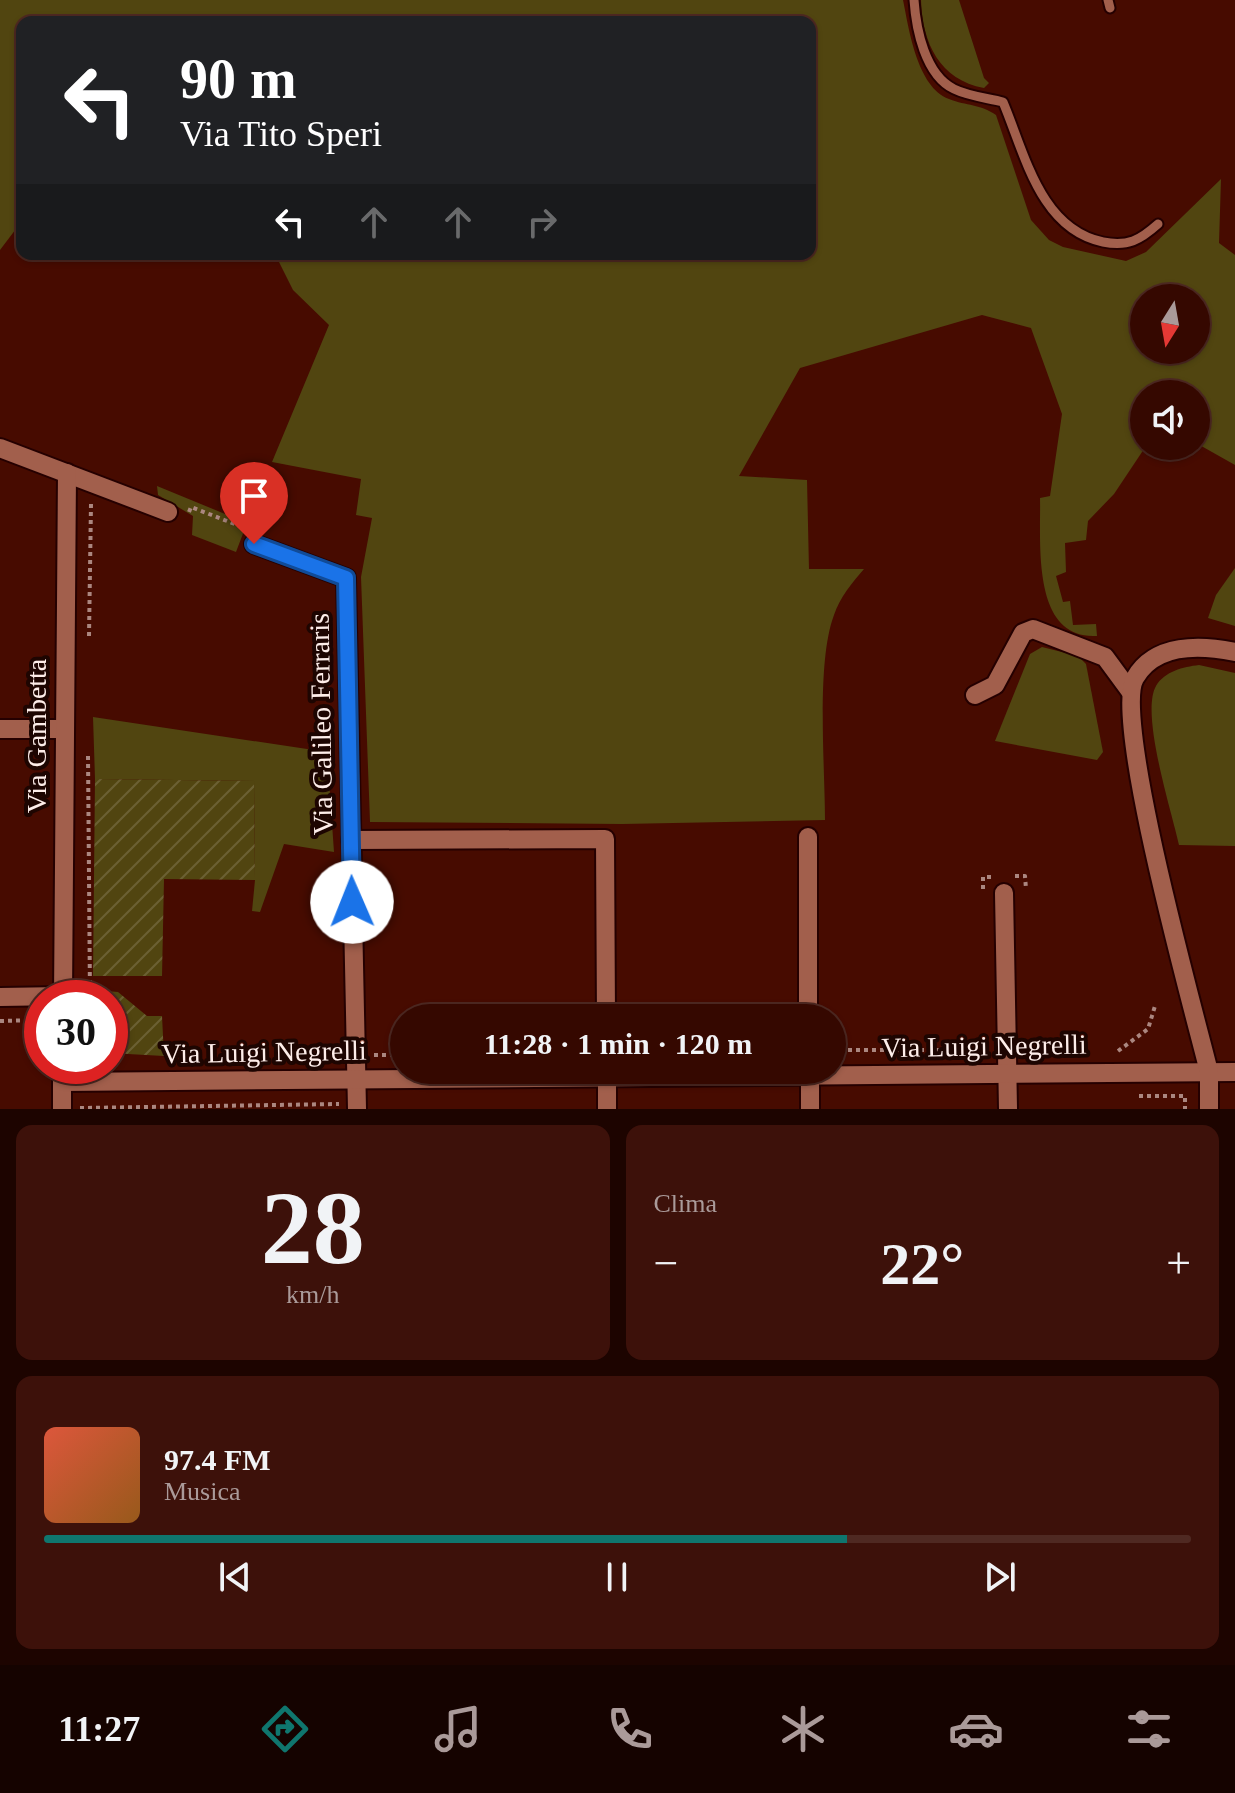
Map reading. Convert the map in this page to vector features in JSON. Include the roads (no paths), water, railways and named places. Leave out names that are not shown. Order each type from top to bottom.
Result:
[{"type":"street","points":[[0,448],[168,512]]},
{"type":"street","name":"Via Gambetta","points":[[63,980],[67,473]]},
{"type":"street","name":"Via Galileo Ferraris","points":[[249,542],[346,578],[357,1109]]},
{"type":"street","points":[[975,695],[995,685],[1023,633],[1033,629],[1105,657],[1130,691]]},
{"type":"street","points":[[1209,1109],[1209,1072],[1144,805],[1129,720],[1130,691],[1146,665],[1161,655],[1194,648],[1235,652]]},
{"type":"street","points":[[0,729],[64,729]]},
{"type":"street","points":[[808,837],[808,1004]]},
{"type":"street","points":[[351,840],[605,839],[606,1004]]},
{"type":"street","points":[[1004,893],[1008,1109]]},
{"type":"street","points":[[0,997],[24,997]]},
{"type":"street","name":"Via Luigi Negrelli","points":[[846,1073],[1235,1072]]},
{"type":"street","name":"Via Luigi Negrelli","points":[[128,1075],[390,1079]]},
{"type":"street","points":[[62,1084],[62,1109]]},
{"type":"street","points":[[607,1084],[607,1109]]},
{"type":"street","points":[[810,1084],[810,1109]]},
{"type":"lane","points":[[914,0],[919,33],[930,64],[941,81],[955,90],[1003,102],[1047,206],[1064,226],[1086,239],[1117,245],[1138,242],[1158,224]]}]
